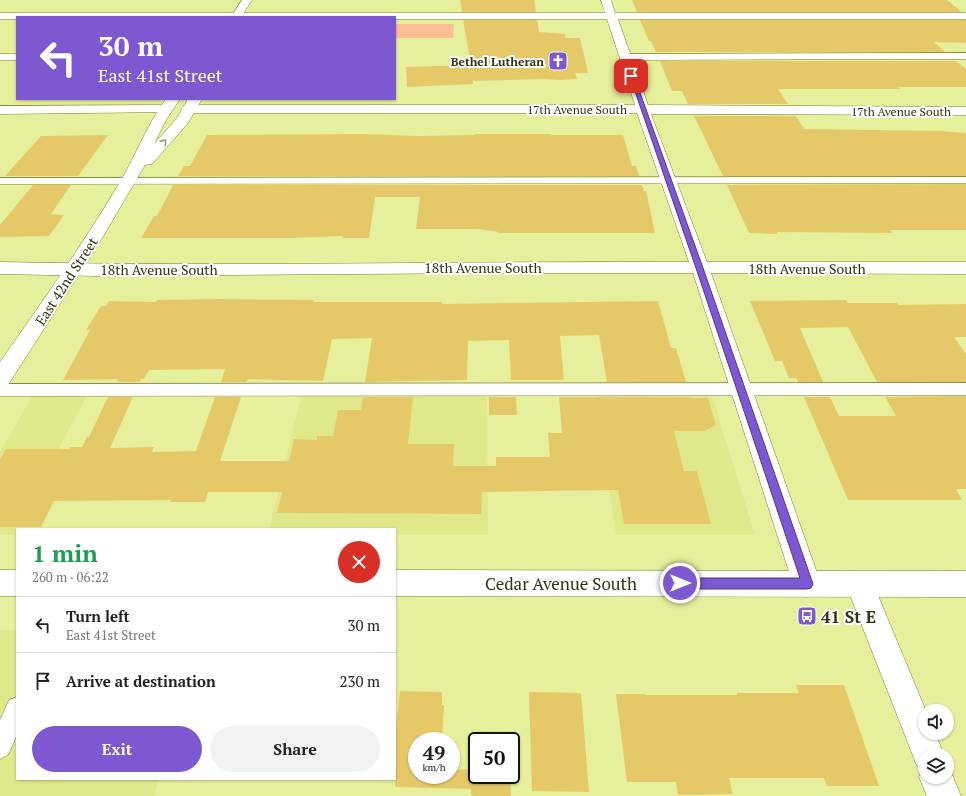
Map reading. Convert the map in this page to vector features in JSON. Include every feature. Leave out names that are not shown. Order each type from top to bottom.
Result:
[{"type":"street","points":[[237,16],[247,0]]},
{"type":"street","points":[[609,8],[624,57],[700,268],[807,584]]},
{"type":"street","points":[[0,16],[237,16],[609,8],[966,16]]},
{"type":"street","points":[[0,110],[170,104]]},
{"type":"street","name":"East 42nd Street","points":[[0,379],[74,269],[128,182],[158,121],[170,104]]},
{"type":"street","name":"17th Avenue South","points":[[192,104],[642,109],[659,111],[966,111]]},
{"type":"street","name":"East 42nd Street","points":[[128,182],[182,120],[192,104]]},
{"type":"street","name":"18th Avenue South","points":[[0,268],[966,268]]},
{"type":"street","name":"Cedar Avenue South","points":[[396,582],[860,585],[966,584]]},
{"type":"street","points":[[0,584],[16,583]]},
{"type":"street","points":[[860,585],[925,748]]},
{"type":"street","points":[[939,784],[944,796]]},
{"type":"lane","points":[[624,57],[966,56]]},
{"type":"lane","points":[[0,57],[16,57]]},
{"type":"lane","points":[[0,181],[966,180]]},
{"type":"lane","points":[[0,390],[966,389]]},
{"type":"lane","points":[[0,747],[16,710]]},
{"type":"shaded area","points":[[396,24],[454,24],[453,38],[396,38]]},
{"type":"shaded area","points":[[302,393],[487,393],[488,535],[396,535],[396,528],[269,528]]},
{"type":"shaded area","points":[[595,393],[711,393],[755,535],[616,535]]},
{"type":"shaded area","points":[[33,395],[87,395],[18,528],[16,528],[14,535],[0,535],[0,452]]},
{"type":"shaded area","points":[[0,630],[16,630],[16,780],[159,780],[154,796],[0,796]]},
{"type":"building","points":[[460,0],[534,0],[536,12],[462,12]]},
{"type":"building","points":[[632,0],[947,0],[962,12],[637,12]]},
{"type":"building","name":"Bethel Lutheran","points":[[463,20],[537,20],[539,32],[565,34],[566,38],[580,38],[588,73],[575,73],[577,79],[473,81],[473,84],[407,87],[406,67],[471,65]]},
{"type":"building","points":[[640,20],[966,20],[966,43],[934,42],[945,52],[656,52],[651,41],[649,41]]},
{"type":"building","points":[[660,61],[956,61],[966,69],[966,87],[899,87],[900,89],[778,89],[788,104],[688,104],[682,91],[672,91]]},
{"type":"building","points":[[694,116],[796,116],[804,129],[941,131],[966,133],[966,176],[723,176]]},
{"type":"building","points":[[362,134],[418,136],[474,134],[623,135],[632,166],[636,166],[639,176],[178,176],[184,166],[190,166],[207,135]]},
{"type":"building","points":[[108,135],[78,176],[5,176],[41,136]]},
{"type":"building","points":[[966,184],[966,230],[890,230],[892,233],[777,232],[778,234],[749,233],[727,185]]},
{"type":"building","points":[[33,185],[71,185],[51,214],[64,215],[49,236],[0,237],[0,225]]},
{"type":"building","points":[[173,185],[642,185],[644,191],[646,191],[655,233],[499,233],[478,229],[416,229],[420,197],[375,197],[369,238],[342,238],[343,236],[292,238],[141,238],[154,216],[157,216]]},
{"type":"building","points":[[157,300],[314,300],[313,302],[442,302],[442,304],[658,301],[671,348],[676,348],[686,382],[607,382],[599,335],[560,336],[564,380],[511,380],[509,340],[468,341],[467,380],[365,382],[372,338],[332,339],[323,381],[249,379],[246,382],[221,382],[225,369],[149,370],[144,379],[141,379],[140,382],[116,382],[118,379],[63,380],[90,330],[86,330],[101,306],[106,306],[109,301],[156,302]]},
{"type":"building","points":[[846,300],[848,303],[897,303],[898,305],[966,304],[966,337],[954,337],[966,354],[966,382],[877,382],[848,327],[800,328],[823,382],[798,382],[796,378],[789,378],[782,361],[775,361],[750,301]]},
{"type":"building","points":[[966,396],[966,489],[956,489],[962,500],[848,500],[804,397],[830,397],[839,416],[896,416],[885,397]]},
{"type":"building","points":[[108,397],[133,397],[110,448],[154,447],[152,452],[196,451],[215,397],[241,397],[220,461],[289,461],[294,439],[317,440],[317,436],[333,436],[338,410],[361,410],[363,397],[413,397],[408,444],[454,444],[453,466],[496,466],[496,457],[550,457],[548,433],[562,433],[559,397],[708,398],[716,425],[704,431],[674,431],[684,471],[697,471],[711,524],[624,524],[618,490],[482,492],[481,514],[277,513],[282,492],[208,492],[205,502],[170,502],[171,500],[54,501],[41,527],[0,527],[0,460],[6,449],[69,449],[70,447],[82,447],[87,437],[89,437]]},
{"type":"building","points":[[489,397],[516,397],[517,415],[489,415]]},
{"type":"building","points":[[796,685],[844,685],[879,786],[827,786],[824,778],[729,778],[733,794],[678,795],[676,782],[627,782],[616,694],[737,695],[737,693],[799,693]]},
{"type":"building","points":[[400,691],[442,692],[442,705],[444,705],[442,732],[408,732],[408,784],[460,784],[460,770],[468,769],[468,784],[510,784],[511,796],[474,796],[471,795],[471,789],[395,787],[396,728]]},
{"type":"building","points":[[529,692],[581,693],[589,792],[532,791]]},
{"type":"place","name":"Bethel Lutheran","points":[[558,61]]},
{"type":"place","name":"41 St E","points":[[807,616]]},
{"type":"route","points":[[631,76],[700,268],[807,584],[680,583]]}]
